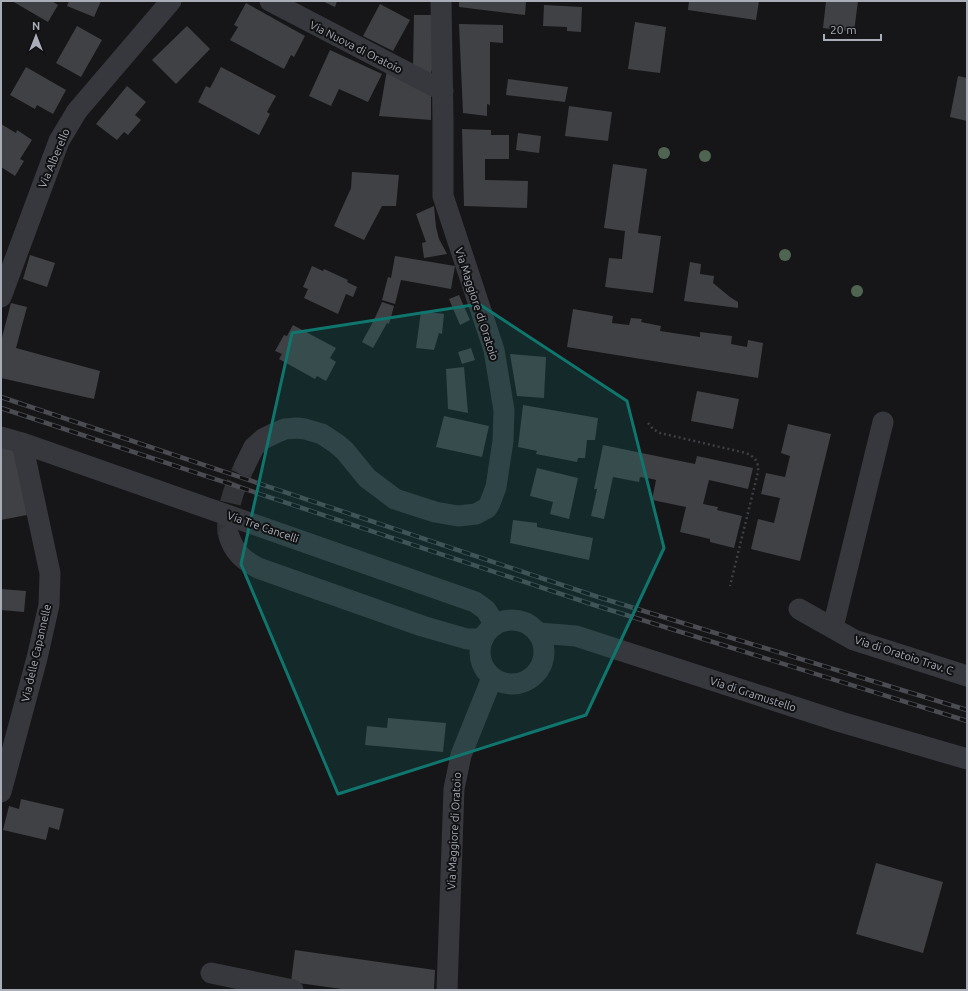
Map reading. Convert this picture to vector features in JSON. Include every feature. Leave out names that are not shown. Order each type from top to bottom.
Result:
[{"type":"street","name":"Via Alberello","points":[[1,297],[59,141],[67,126],[77,111],[171,1]]},
{"type":"street","name":"Via Nuova di Oratoio","points":[[270,1],[443,92]]},
{"type":"street","name":"Via Maggiore di Oratoio","points":[[244,465],[254,447],[263,439],[285,430],[297,428],[305,429],[322,434],[337,444],[367,478],[395,499],[435,512],[458,516],[476,514],[487,508],[490,503],[496,487],[503,441],[503,399],[494,350],[443,196],[441,1]]},
{"type":"street","points":[[833,627],[883,422]]},
{"type":"street","points":[[1,437],[22,443]]},
{"type":"street","name":"Via Tre Cancelli","points":[[22,443],[475,602],[486,610],[489,632]]},
{"type":"street","name":"Via delle Capannelle","points":[[1,792],[37,658],[49,605],[50,573],[22,443]]},
{"type":"street","points":[[229,536],[234,550],[249,564],[422,626],[467,639],[489,632],[504,621],[514,620],[524,622],[532,626],[539,633],[545,652],[544,662],[532,679],[512,685],[502,683],[492,678],[482,664],[480,654],[480,645],[489,632]]},
{"type":"street","name":"Via di Oratoio Trav. C","points":[[799,608],[854,640],[967,676]]},
{"type":"street","name":"Via di Gramustello","points":[[539,633],[576,636],[841,722],[967,759]]},
{"type":"street","name":"Via Maggiore di Oratoio","points":[[447,990],[454,789],[461,755],[492,678]]},
{"type":"street","points":[[211,973],[293,990]]},
{"type":"path","points":[[648,423],[653,429],[660,433],[746,453],[754,457],[758,472],[730,586]]},
{"type":"highlighted area","points":[[479,304],[627,401],[664,548],[586,715],[338,794],[241,564],[292,333]]},
{"type":"building","points":[[12,1],[52,1],[58,5],[48,22]]},
{"type":"building","points":[[69,1],[101,1],[94,17],[67,6]]},
{"type":"building","points":[[322,1],[337,1],[335,7]]},
{"type":"building","points":[[459,1],[526,1],[525,15],[459,7]]},
{"type":"building","points":[[689,1],[759,1],[756,20],[688,10]]},
{"type":"building","points":[[826,1],[858,1],[854,32],[823,28]]},
{"type":"building","points":[[246,3],[305,36],[294,57],[291,55],[284,69],[230,40],[238,27],[234,25]]},
{"type":"building","points":[[380,4],[410,20],[393,51],[363,36]]},
{"type":"building","points":[[544,5],[582,7],[581,32],[567,31],[567,27],[543,26]]},
{"type":"building","points":[[414,15],[432,15],[432,69],[431,73],[428,75],[413,68]]},
{"type":"building","points":[[635,22],[666,27],[660,73],[628,69]]},
{"type":"building","points":[[459,24],[503,25],[503,43],[490,42],[490,105],[487,104],[487,116],[463,113]]},
{"type":"building","points":[[77,26],[102,40],[81,77],[56,63]]},
{"type":"building","points":[[187,26],[210,49],[176,84],[152,60]]},
{"type":"building","points":[[330,50],[382,74],[368,102],[339,89],[331,106],[309,96]]},
{"type":"building","points":[[26,67],[66,90],[53,114],[37,105],[35,109],[10,95]]},
{"type":"building","points":[[221,67],[276,96],[267,112],[270,114],[259,135],[198,102],[206,86],[210,88]]},
{"type":"building","points":[[387,70],[431,93],[431,120],[379,116]]},
{"type":"building","points":[[958,76],[967,78],[967,121],[950,117]]},
{"type":"building","points":[[508,79],[568,87],[565,102],[506,95]]},
{"type":"building","points":[[127,86],[146,102],[135,115],[141,120],[128,135],[124,132],[117,140],[96,124]]},
{"type":"building","points":[[569,106],[612,112],[608,141],[565,136]]},
{"type":"building","points":[[1,124],[16,133],[17,130],[32,140],[20,159],[24,161],[15,176],[1,167]]},
{"type":"building","points":[[462,129],[491,130],[491,135],[509,135],[509,159],[485,159],[485,180],[528,181],[527,208],[464,206]]},
{"type":"building","points":[[518,133],[541,136],[539,153],[516,150]]},
{"type":"building","points":[[613,164],[647,169],[638,233],[661,236],[653,293],[605,287],[609,258],[622,259],[625,231],[604,228]]},
{"type":"building","points":[[352,172],[399,175],[396,206],[382,206],[364,240],[334,226],[351,188]]},
{"type":"building","points":[[434,206],[439,239],[447,254],[424,258],[422,243],[426,242],[416,214]]},
{"type":"building","points":[[30,255],[55,263],[47,287],[23,279]]},
{"type":"building","points":[[395,256],[455,266],[451,289],[401,280],[395,304],[382,300],[388,277],[391,278]]},
{"type":"building","points":[[690,262],[701,264],[700,274],[714,276],[713,283],[738,302],[738,308],[684,301]]},
{"type":"building","points":[[312,266],[323,271],[324,269],[348,280],[347,282],[357,287],[353,297],[346,294],[338,314],[304,298],[308,289],[303,287]]},
{"type":"building","points":[[459,295],[470,320],[460,325],[449,299]]},
{"type":"building","points":[[382,302],[394,306],[389,324],[387,323],[373,348],[362,342]]},
{"type":"building","points":[[11,303],[27,307],[16,348],[100,371],[94,399],[1,378],[1,341]]},
{"type":"building","points":[[573,309],[613,316],[612,323],[629,325],[631,318],[642,319],[641,322],[661,326],[660,331],[700,337],[700,332],[732,336],[731,344],[747,347],[748,340],[763,343],[758,378],[567,347]]},
{"type":"building","points":[[421,311],[444,314],[442,334],[439,333],[434,350],[416,348]]},
{"type":"building","points":[[293,325],[336,348],[330,358],[336,362],[326,381],[317,376],[315,379],[279,359],[282,354],[275,351],[284,335],[287,336]]},
{"type":"building","points":[[471,348],[475,360],[462,364],[458,352]]},
{"type":"building","points":[[510,354],[546,357],[544,398],[517,396]]},
{"type":"building","points":[[464,367],[468,413],[448,409],[446,369]]},
{"type":"building","points":[[697,391],[739,399],[733,429],[691,421]]},
{"type":"building","points":[[523,405],[598,418],[595,440],[587,440],[585,458],[578,458],[577,462],[536,454],[537,451],[518,447]]},
{"type":"building","points":[[444,416],[489,426],[482,457],[436,447]]},
{"type":"building","points":[[788,424],[831,434],[800,561],[751,549],[758,519],[774,523],[780,498],[761,494],[766,473],[785,477],[790,456],[781,453]]},
{"type":"building","points":[[13,443],[27,515],[1,520],[1,446]]},
{"type":"building","points":[[603,445],[695,464],[697,456],[753,468],[748,489],[709,480],[703,504],[718,507],[717,510],[742,516],[734,548],[710,542],[710,539],[680,532],[686,507],[652,500],[656,480],[652,479],[640,477],[639,482],[613,477],[604,519],[591,516],[597,489],[594,489]]},
{"type":"building","points":[[537,468],[578,478],[569,519],[550,514],[553,502],[530,496]]},
{"type":"building","points":[[513,520],[537,523],[537,527],[593,538],[589,560],[510,543]]},
{"type":"building","points":[[1,589],[26,591],[24,612],[1,610]]},
{"type":"building","points":[[388,718],[446,723],[443,752],[365,745],[367,726],[387,728]]},
{"type":"building","points":[[21,799],[64,809],[59,830],[49,827],[46,840],[3,830],[9,806],[19,809]]},
{"type":"building","points":[[876,863],[943,882],[923,953],[856,934]]},
{"type":"building","points":[[295,950],[435,970],[434,990],[349,990],[291,982]]},
{"type":"tunnel","points":[[228,534],[228,515],[232,498],[237,482],[245,465]]},
{"type":"railway","points":[[1,397],[598,597],[967,710]]},
{"type":"railway","points":[[1,408],[594,605],[967,721]]}]
